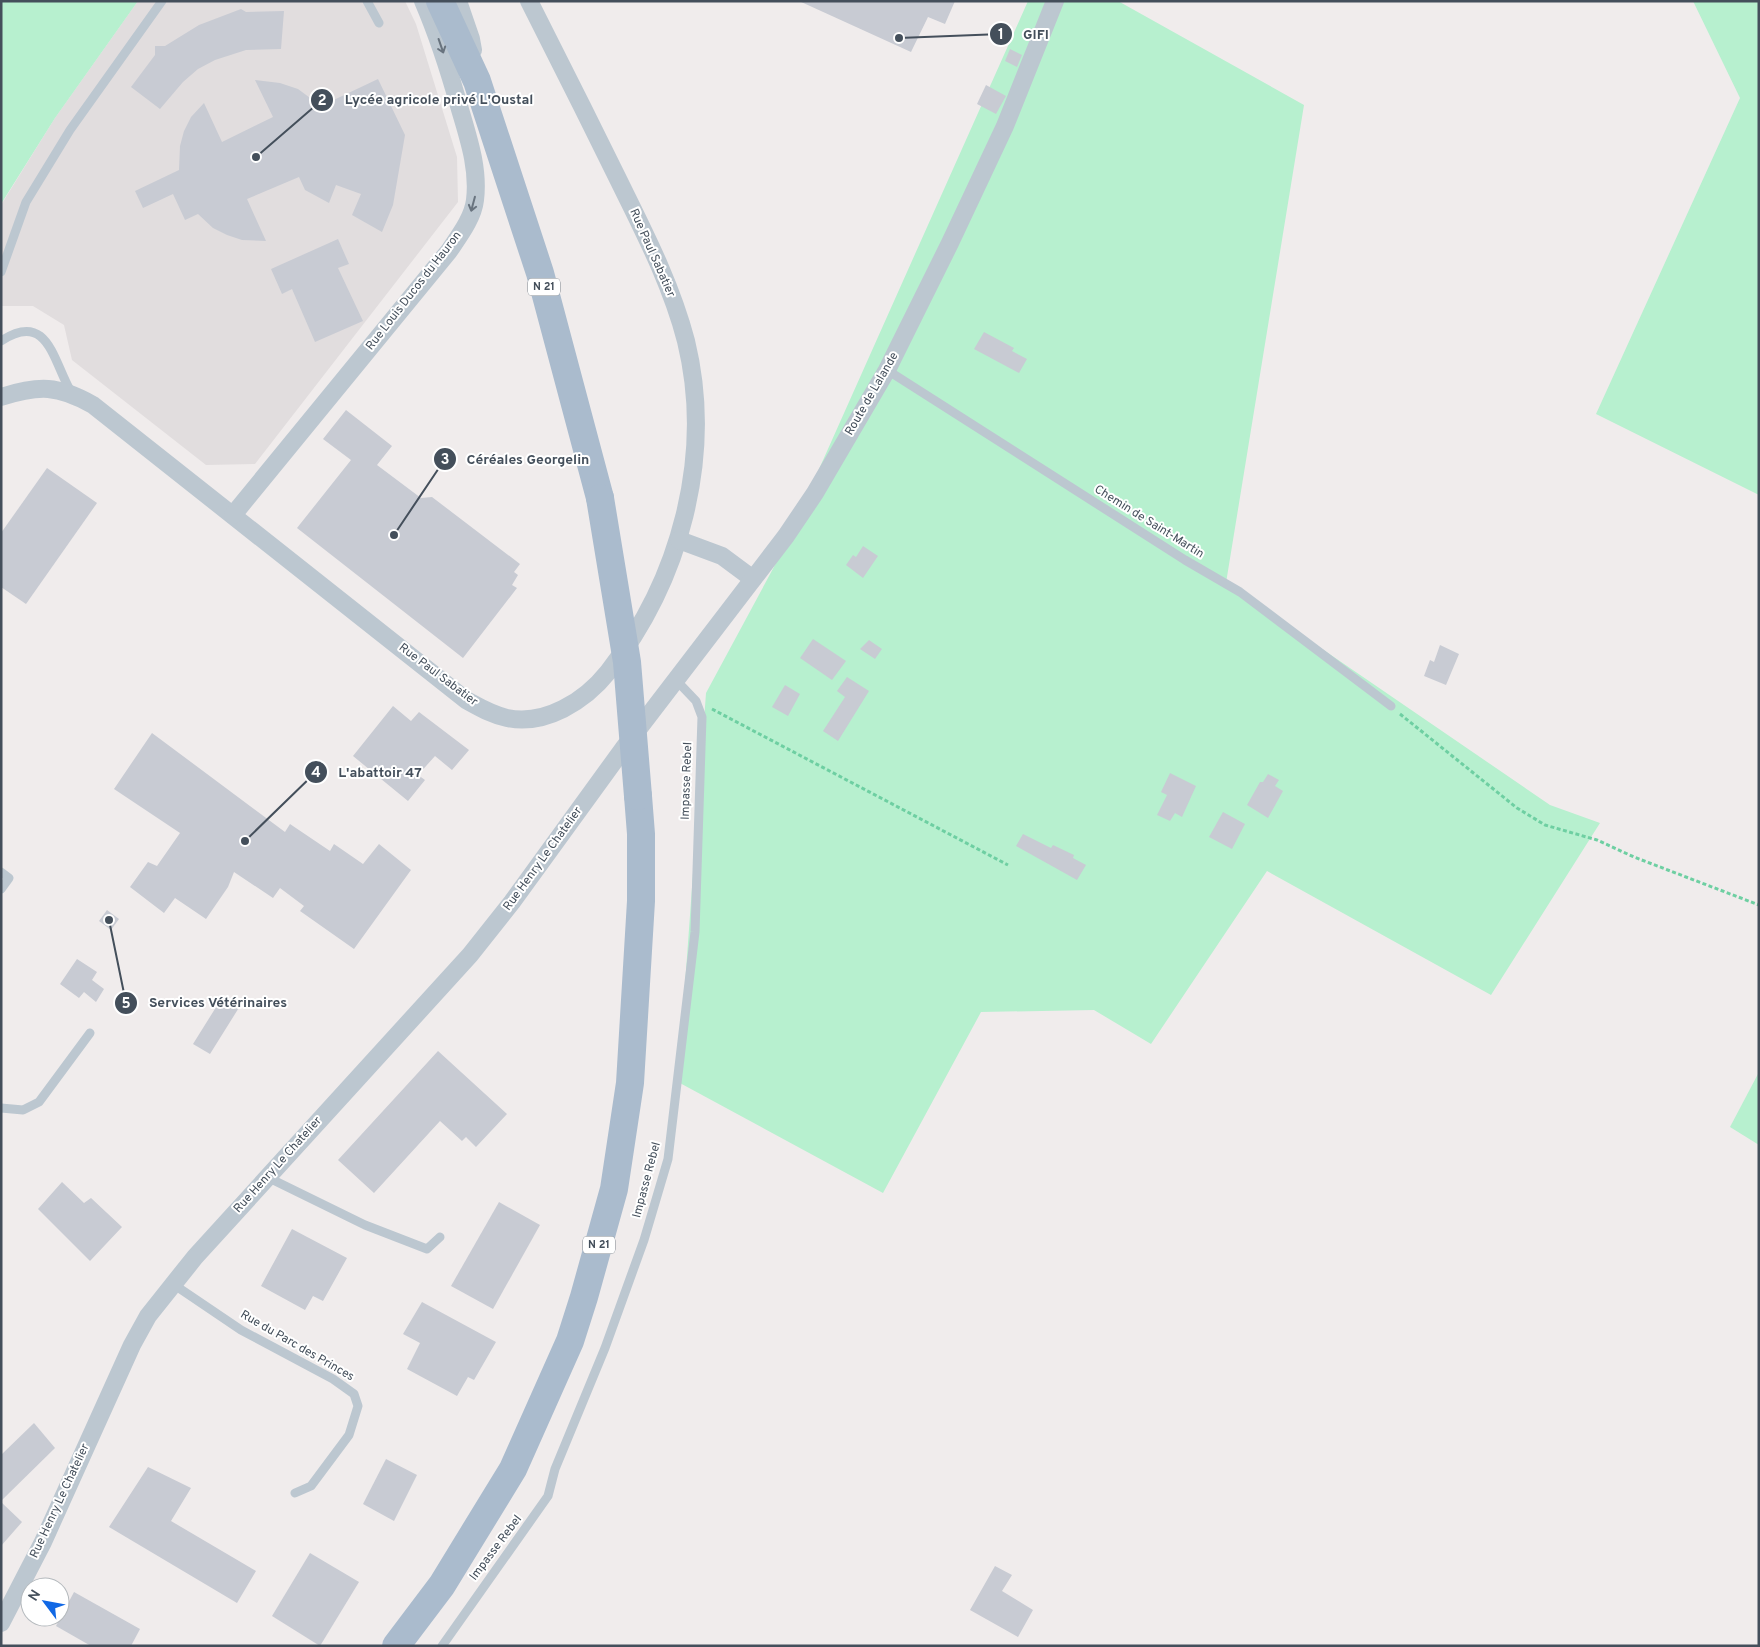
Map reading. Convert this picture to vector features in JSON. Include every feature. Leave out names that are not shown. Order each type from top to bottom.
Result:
[{"type":"main road","name":"N 21","points":[[396,1646],[442,1586],[485,1519],[513,1469],[570,1341],[614,1189],[630,1083],[641,901],[641,834],[627,662],[600,498],[540,273],[477,80],[440,1]]},
{"type":"street","name":"Rue Louis Ducos du Hauron","points":[[233,515],[449,251],[463,230],[475,202],[476,180],[471,147],[442,45],[423,1]]},
{"type":"street","points":[[458,1],[471,39],[477,80]]},
{"type":"street","name":"Rue Paul Sabatier","points":[[1,397],[42,387],[71,392],[93,405],[466,700],[507,718],[524,719],[537,718],[571,705],[598,683],[642,620],[660,586],[679,540],[687,512],[691,485],[696,414],[686,343],[672,293],[642,227],[529,1]]},
{"type":"street","name":"Route de Lalande","points":[[622,749],[786,536],[815,493],[887,370],[1005,126],[1055,1]]},
{"type":"street","points":[[679,540],[722,556],[753,579]]},
{"type":"street","name":"Rue Henry Le Chatelier","points":[[1,1623],[43,1542],[132,1345],[148,1316],[173,1284],[268,1177],[470,955],[512,902],[622,749]]},
{"type":"lane","points":[[1,272],[26,202],[76,122],[162,1]]},
{"type":"lane","points":[[367,1],[379,23]]},
{"type":"lane","points":[[1,341],[16,332],[30,331],[46,340],[71,392]]},
{"type":"lane","name":"Chemin de Saint-Martin","points":[[887,370],[1177,555],[1240,592],[1390,706]]},
{"type":"lane","points":[[676,680],[696,701]]},
{"type":"lane","name":"Impasse Rebel","points":[[442,1646],[548,1496],[555,1469],[609,1339],[644,1240],[668,1158],[695,932],[702,717],[696,701]]},
{"type":"lane","points":[[1,872],[9,878],[1,889]]},
{"type":"lane","points":[[1,1108],[23,1110],[39,1102],[90,1034]]},
{"type":"lane","points":[[268,1177],[365,1225],[427,1249],[440,1237]]},
{"type":"lane","name":"Rue du Parc des Princes","points":[[173,1284],[241,1330],[333,1378],[354,1394],[358,1406],[348,1434],[311,1486],[294,1493]]},
{"type":"path","points":[[696,701],[1008,865]]},
{"type":"path","points":[[1390,706],[1517,808],[1545,825],[1597,840],[1634,857],[1759,905]]},
{"type":"shaded area","points":[[138,1],[405,1],[416,24],[457,157],[458,202],[255,464],[206,465],[72,360],[64,325],[33,306],[1,306],[1,205],[55,118]]},
{"type":"green space","points":[[1,1],[138,1],[55,118],[1,204]]},
{"type":"green space","points":[[1028,1],[1118,1],[1304,105],[1226,583],[1550,805],[1600,823],[1491,995],[1267,871],[1151,1044],[1094,1010],[981,1012],[883,1193],[678,1082],[706,693],[782,552]]},
{"type":"green space","points":[[1693,1],[1759,1],[1759,495],[1596,414],[1740,98]]},
{"type":"green space","points":[[1759,1072],[1759,1145],[1730,1127]]},
{"type":"building","points":[[799,1],[955,1],[945,24],[928,17],[911,52]]},
{"type":"building","points":[[241,9],[246,12],[284,11],[281,49],[246,50],[215,60],[198,69],[183,82],[160,109],[131,87],[155,55],[155,46],[165,46],[199,25]]},
{"type":"building","points":[[1010,49],[1022,55],[1017,67],[1005,61]]},
{"type":"building","points":[[378,79],[405,135],[393,205],[382,232],[352,215],[361,194],[336,185],[329,203],[305,190],[299,177],[247,199],[266,241],[242,240],[227,235],[213,228],[198,214],[185,220],[173,194],[143,208],[135,191],[179,170],[180,146],[184,131],[191,117],[204,103],[222,142],[273,117],[255,80],[280,83],[298,89],[321,106]]},
{"type":"building","points":[[986,85],[1006,96],[996,114],[977,104]]},
{"type":"building","points":[[338,239],[349,264],[338,268],[363,321],[315,342],[292,289],[282,294],[271,269]]},
{"type":"building","points":[[984,332],[1014,348],[1012,351],[1027,359],[1019,373],[974,349]]},
{"type":"building","points":[[346,410],[392,446],[377,465],[421,498],[432,497],[520,564],[514,572],[518,575],[512,585],[517,588],[463,658],[297,528],[351,460],[323,439]]},
{"type":"building","points":[[47,468],[97,503],[26,604],[1,587],[1,533]]},
{"type":"building","points":[[863,546],[878,556],[863,578],[846,565],[853,555],[856,557]]},
{"type":"building","points":[[813,639],[846,661],[832,680],[800,658]]},
{"type":"building","points":[[869,640],[882,649],[875,659],[860,649]]},
{"type":"building","points":[[1440,645],[1459,654],[1446,685],[1424,676],[1430,660],[1434,662]]},
{"type":"building","points":[[847,677],[869,691],[838,741],[823,731],[845,697],[837,691]]},
{"type":"building","points":[[785,685],[800,694],[788,716],[772,707]]},
{"type":"building","points":[[393,706],[411,721],[419,712],[469,750],[452,770],[435,756],[418,775],[425,780],[408,801],[353,756]]},
{"type":"building","points":[[152,733],[285,832],[290,824],[330,851],[334,844],[363,864],[379,844],[411,870],[354,949],[300,911],[304,906],[280,888],[273,898],[234,872],[228,887],[206,919],[175,898],[164,913],[130,887],[148,862],[157,866],[180,833],[114,789]]},
{"type":"building","points":[[1170,773],[1196,786],[1182,817],[1175,813],[1170,821],[1157,815],[1167,795],[1161,792]]},
{"type":"building","points":[[1268,774],[1279,780],[1275,786],[1283,791],[1268,818],[1247,805],[1260,782],[1263,782]]},
{"type":"building","points":[[1223,812],[1245,824],[1232,849],[1209,837]]},
{"type":"building","points":[[1023,834],[1051,848],[1053,845],[1074,855],[1073,858],[1086,865],[1077,880],[1016,846]]},
{"type":"building","points":[[107,910],[119,919],[111,930],[99,921]]},
{"type":"building","points":[[77,959],[97,972],[92,980],[104,989],[96,1002],[84,992],[79,998],[60,984]]},
{"type":"building","points":[[223,996],[240,1006],[210,1054],[193,1044]]},
{"type":"building","points":[[438,1051],[507,1114],[476,1147],[466,1137],[462,1141],[440,1121],[374,1193],[338,1160]]},
{"type":"building","points":[[62,1182],[84,1203],[91,1198],[122,1227],[90,1261],[38,1209]]},
{"type":"building","points":[[499,1202],[540,1225],[493,1309],[451,1286]]},
{"type":"building","points":[[292,1229],[347,1258],[323,1301],[313,1296],[305,1310],[261,1286]]},
{"type":"building","points":[[422,1302],[496,1342],[474,1380],[468,1377],[457,1396],[407,1369],[420,1343],[403,1334]]},
{"type":"building","points":[[34,1423],[55,1448],[1,1501],[1,1455]]},
{"type":"building","points":[[386,1459],[417,1475],[394,1521],[363,1504]]},
{"type":"building","points":[[148,1467],[191,1488],[171,1521],[256,1571],[237,1603],[109,1527]]},
{"type":"building","points":[[1,1502],[22,1522],[1,1546]]},
{"type":"building","points":[[310,1553],[359,1582],[320,1646],[272,1616]]},
{"type":"building","points":[[995,1566],[1012,1575],[1002,1591],[1033,1610],[1018,1637],[970,1610]]},
{"type":"building","points":[[74,1592],[140,1629],[131,1646],[91,1646],[58,1627],[70,1627],[70,1600]]},
{"type":"place","name":"GIFI","points":[[899,38]]},
{"type":"place","name":"Lycée agricole privé L'Oustal","points":[[256,157]]},
{"type":"place","name":"Céréales Georgelin","points":[[394,535]]},
{"type":"place","name":"L'abattoir 47","points":[[245,841]]},
{"type":"place","name":"Services Vétérinaires","points":[[109,920]]}]
